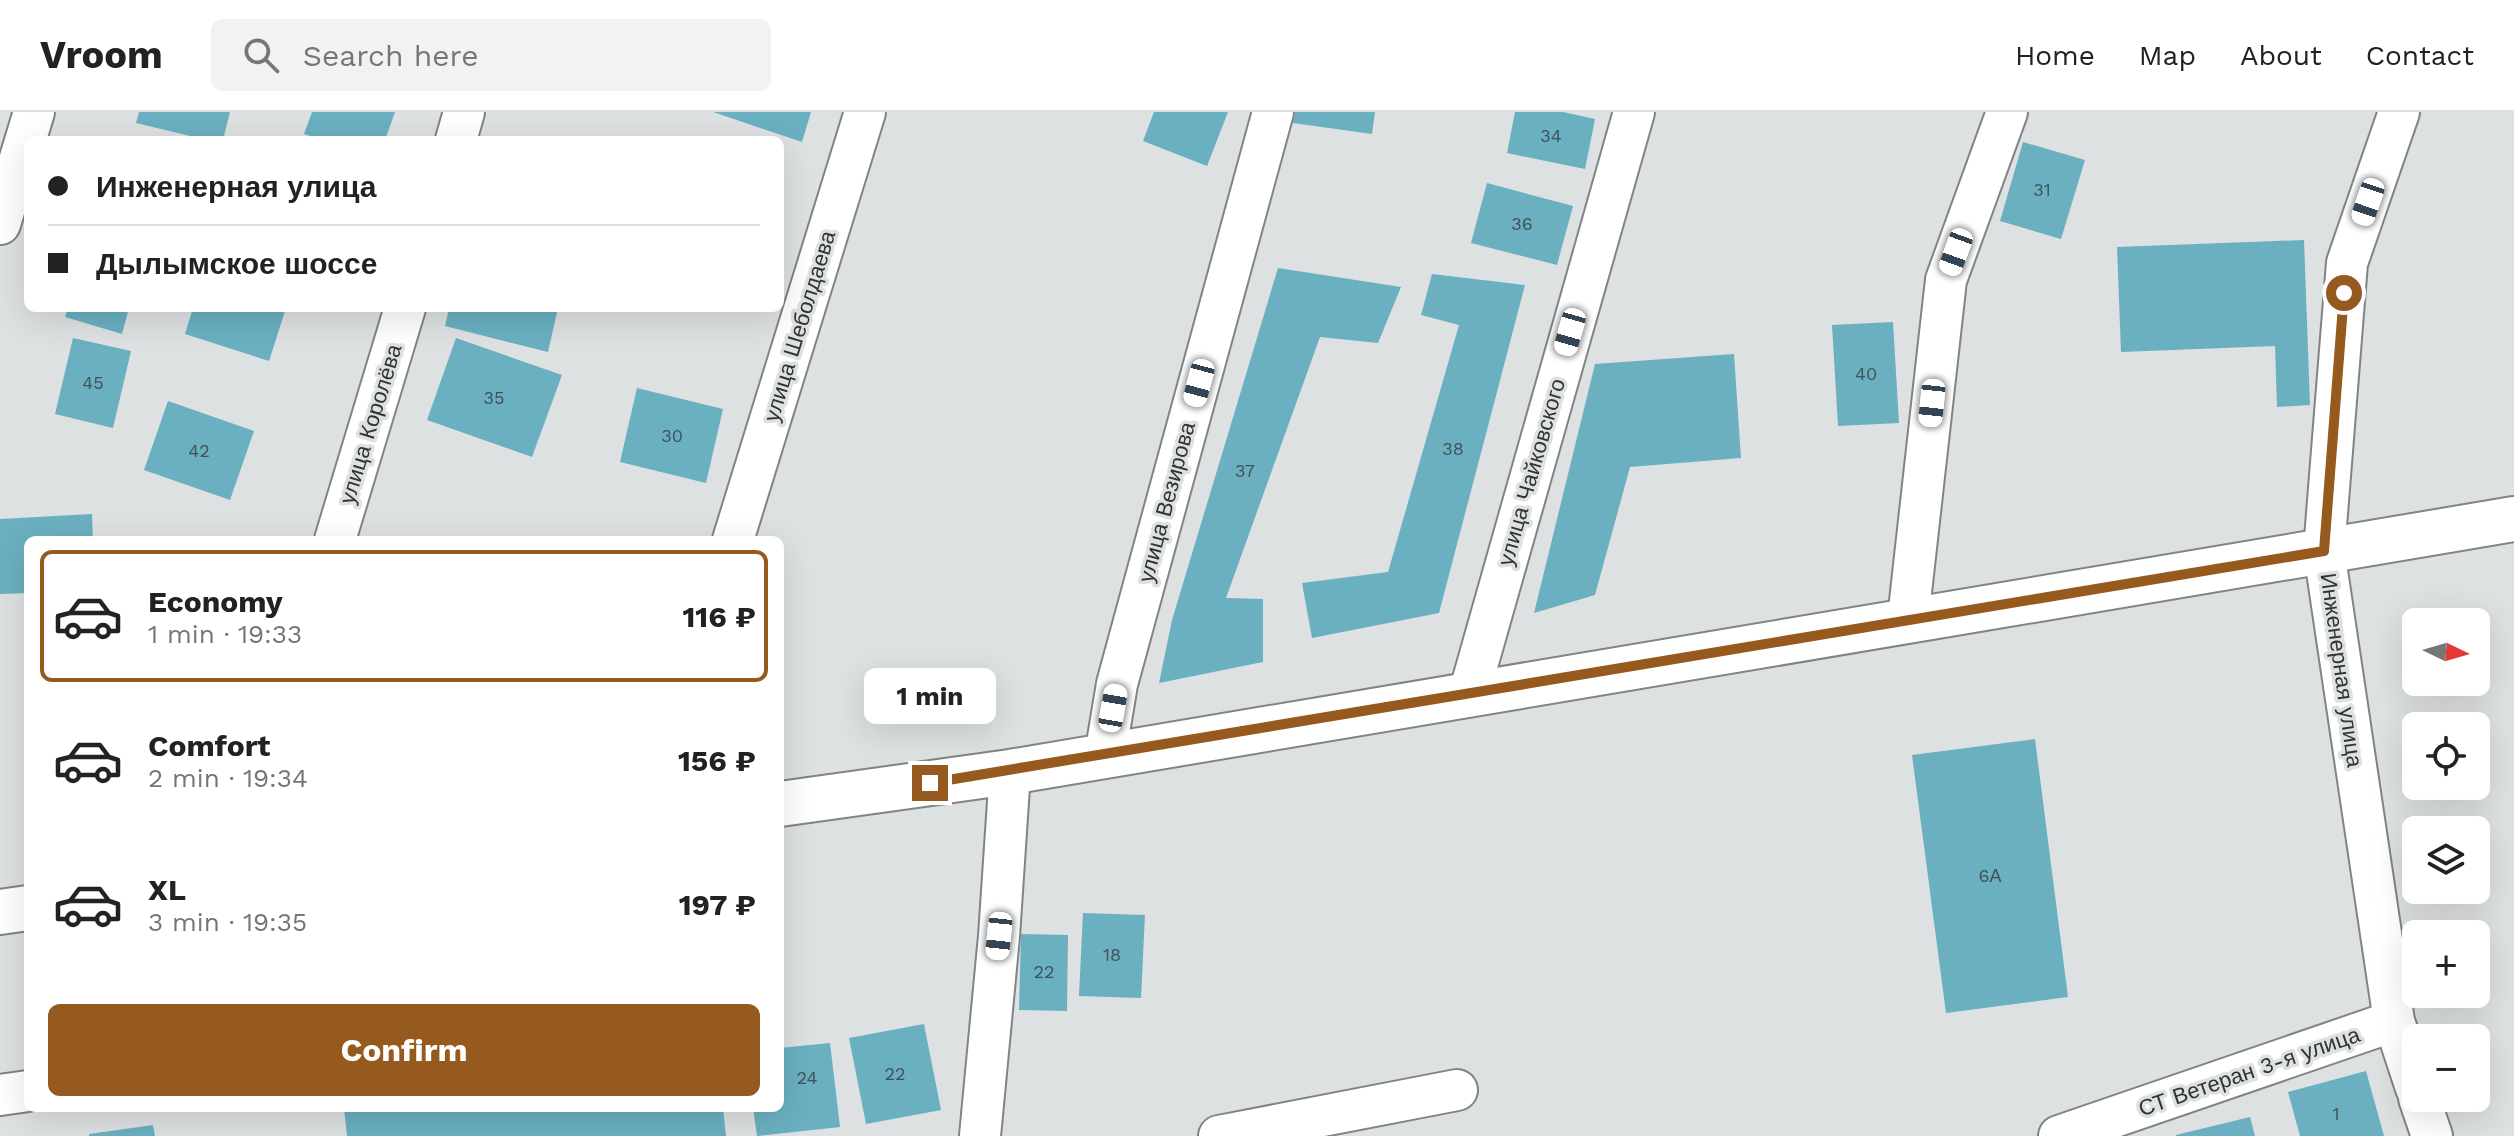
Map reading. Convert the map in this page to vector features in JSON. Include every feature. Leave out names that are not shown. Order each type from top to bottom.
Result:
[{"type":"main road","points":[[784,803],[1010,772],[2514,519]]},
{"type":"main road","points":[[0,912],[24,909]]},
{"type":"street","points":[[27,136],[34,112]]},
{"type":"street","points":[[457,136],[464,112]]},
{"type":"street","name":"улица Шеболдаева","points":[[734,536],[865,112]]},
{"type":"street","name":"улица Везирова","points":[[1105,756],[1117,684],[1273,112]]},
{"type":"street","name":"улица Чайковского","points":[[1469,694],[1634,112]]},
{"type":"street","points":[[1908,619],[1946,280],[2007,112]]},
{"type":"street","name":"Инженерная улица","points":[[2399,112],[2347,263],[2324,551],[2394,1021],[2402,1045]]},
{"type":"street","points":[[0,224],[24,145]]},
{"type":"street","name":"улица Королёва","points":[[336,536],[404,312]]},
{"type":"street","points":[[980,1136],[999,936],[1010,772]]},
{"type":"street","name":"СТ Ветеран 3-я улица","points":[[2059,1136],[2394,1021]]},
{"type":"street","points":[[1219,1136],[1457,1090]]},
{"type":"street","points":[[0,1095],[24,1092]]},
{"type":"street","points":[[2424,1112],[2432,1136]]},
{"type":"building","points":[[139,112],[230,112],[224,136],[190,136],[136,123]]},
{"type":"building","points":[[312,112],[395,112],[386,136],[304,134]]},
{"type":"building","points":[[713,112],[811,112],[802,142]]},
{"type":"building","points":[[1154,112],[1228,112],[1207,166],[1143,141]]},
{"type":"building","points":[[1295,112],[1375,112],[1372,134],[1293,123]]},
{"type":"building","points":[[1515,112],[1563,112],[1595,119],[1585,169],[1507,153]]},
{"type":"building","points":[[2023,142],[2085,160],[2061,239],[2000,221]]},
{"type":"building","points":[[1487,183],[1573,206],[1557,265],[1471,243]]},
{"type":"building","points":[[2304,240],[2310,405],[2277,407],[2275,346],[2121,352],[2117,247]]},
{"type":"building","points":[[1278,268],[1401,287],[1378,343],[1320,337],[1226,598],[1263,599],[1263,662],[1159,683],[1172,620]]},
{"type":"building","points":[[1432,274],[1525,285],[1439,613],[1312,638],[1302,583],[1388,572],[1459,325],[1421,315]]},
{"type":"building","points":[[67,312],[128,312],[122,334],[65,317]]},
{"type":"building","points":[[192,312],[285,312],[269,361],[185,334]]},
{"type":"building","points":[[448,312],[557,312],[548,352],[445,326]]},
{"type":"building","points":[[1893,322],[1899,423],[1838,426],[1832,325]]},
{"type":"building","points":[[73,338],[131,351],[113,428],[55,414]]},
{"type":"building","points":[[456,338],[562,375],[532,457],[427,420]]},
{"type":"building","points":[[1734,354],[1741,458],[1630,467],[1595,595],[1534,613],[1595,364]]},
{"type":"building","points":[[637,388],[723,409],[706,483],[620,462]]},
{"type":"building","points":[[168,401],[254,431],[230,500],[144,470]]},
{"type":"building","points":[[92,514],[93,536],[24,536],[24,593],[0,594],[0,519]]},
{"type":"building","points":[[2035,739],[2068,997],[1946,1013],[1912,755]]},
{"type":"building","points":[[1083,913],[1145,915],[1141,998],[1079,996]]},
{"type":"building","points":[[1021,934],[1068,935],[1067,1011],[1019,1010]]},
{"type":"building","points":[[924,1024],[941,1110],[866,1124],[849,1038]]},
{"type":"building","points":[[830,1043],[840,1127],[757,1136],[754,1112],[784,1112],[784,1048]]},
{"type":"building","points":[[2366,1071],[2384,1136],[2300,1136],[2288,1092]]},
{"type":"building","points":[[344,1112],[723,1112],[726,1136],[347,1136]]},
{"type":"building","points":[[2250,1117],[2255,1136],[2176,1136],[2176,1135]]},
{"type":"building","points":[[153,1125],[155,1136],[89,1136],[89,1134]]},
{"type":"route","points":[[930,783],[2324,551],[2344,293]]}]
